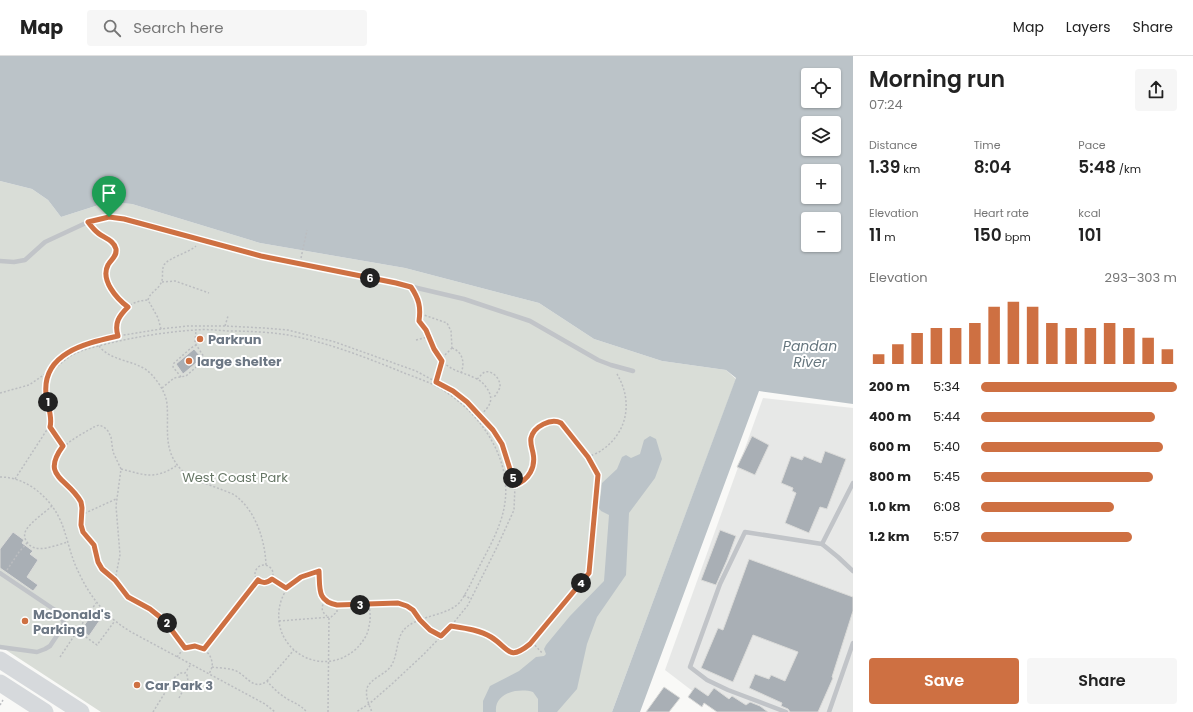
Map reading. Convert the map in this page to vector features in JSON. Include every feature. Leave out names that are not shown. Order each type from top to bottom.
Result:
[{"type":"highway","points":[[0,660],[81,712]]},
{"type":"highway","points":[[0,683],[45,712]]},
{"type":"lane","points":[[0,261],[14,262],[25,260],[45,242],[88,222],[109,217],[124,219],[261,256],[396,283],[464,299],[530,321],[598,360],[633,371]]},
{"type":"lane","points":[[822,544],[853,482]]},
{"type":"lane","points":[[786,712],[721,687],[707,680],[690,667],[720,584],[745,532],[822,544],[853,571]]},
{"type":"lane","points":[[0,647],[37,652],[50,646],[64,623],[56,610],[2,574]]},
{"type":"lane","points":[[829,712],[853,643]]},
{"type":"path","points":[[88,222],[99,234],[110,240],[116,248],[116,254],[106,268],[107,280],[114,293],[128,307]]},
{"type":"path","points":[[300,264],[307,230]]},
{"type":"path","points":[[148,300],[149,296],[159,287],[162,282],[162,268],[166,262],[186,253],[202,241]]},
{"type":"path","points":[[162,282],[175,281],[209,293]]},
{"type":"path","points":[[411,287],[419,302],[421,314],[419,321],[426,330],[434,349],[442,361],[461,373],[477,379],[484,385],[492,397]]},
{"type":"path","points":[[118,336],[116,330],[117,320],[128,307],[140,301],[148,300]]},
{"type":"path","points":[[148,300],[158,318],[161,329]]},
{"type":"path","points":[[421,314],[447,323],[451,331],[452,348]]},
{"type":"path","points":[[225,326],[228,316]]},
{"type":"path","points":[[15,478],[50,427],[51,420],[46,388],[51,370],[61,358],[75,348],[118,336],[187,326],[225,326],[288,330],[335,342],[416,371],[453,391],[480,415],[493,430],[502,444],[515,485],[514,510],[471,599],[451,626],[424,654],[369,704],[356,712]]},
{"type":"path","points":[[162,388],[174,378],[186,376],[204,360],[204,357],[196,345],[196,330]]},
{"type":"path","points":[[0,394],[29,385],[61,364],[66,358],[76,353],[142,336],[196,330],[280,334],[315,341],[368,358],[438,387],[461,403],[482,427],[495,446],[502,465],[505,482],[505,500],[503,511],[494,535],[460,602],[454,607],[408,626],[403,631],[392,665],[369,684],[366,693],[372,712]]},
{"type":"path","points":[[416,340],[428,337]]},
{"type":"path","points":[[181,377],[173,367],[174,363],[196,345]]},
{"type":"path","points":[[99,346],[111,355],[143,368],[151,374],[162,388],[167,404],[168,446],[177,465],[192,478],[235,495],[245,505],[260,531],[266,565]]},
{"type":"path","points":[[436,382],[442,361],[446,353],[452,348]]},
{"type":"path","points":[[452,348],[460,353],[462,358],[463,368],[461,373]]},
{"type":"path","points":[[477,379],[485,372],[490,372],[495,375],[499,381],[500,387],[495,396],[492,397],[489,407],[480,415]]},
{"type":"path","points":[[588,457],[602,450],[613,440],[623,423],[627,410],[626,396],[622,382]]},
{"type":"path","points":[[451,626],[490,636],[506,650],[513,653],[521,651],[532,642],[589,573],[598,475],[588,457],[561,423],[555,421],[548,422],[541,426],[533,434],[531,442],[534,461],[532,469],[525,480],[515,485]]},
{"type":"path","points":[[115,580],[120,555],[116,506],[121,469],[113,452],[111,437],[104,427],[99,425],[63,446],[56,458],[54,469],[58,476],[79,499],[82,508],[81,525],[83,532],[94,545],[98,562],[102,569],[115,580],[128,597],[150,609],[165,621],[185,648]]},
{"type":"path","points":[[50,427],[63,446]]},
{"type":"path","points":[[121,469],[153,476],[177,465]]},
{"type":"path","points":[[0,477],[15,478],[32,487],[52,506],[61,524],[79,574],[96,602],[114,622],[265,704],[275,712]]},
{"type":"path","points":[[81,515],[117,499]]},
{"type":"path","points":[[52,506],[27,529],[25,537],[27,543],[38,549],[68,542]]},
{"type":"path","points":[[2,574],[27,543]]},
{"type":"path","points":[[266,565],[273,570],[274,574],[272,579],[266,583],[258,580],[255,575],[260,566],[266,565]]},
{"type":"path","points":[[369,605],[369,628],[362,643],[350,654],[329,662],[307,659],[294,650],[283,637],[279,626],[278,614],[286,588],[301,577],[319,571],[321,595],[331,604],[369,605],[398,603],[413,610],[430,630],[441,636]]},
{"type":"path","points":[[272,579],[286,588]]},
{"type":"path","points":[[204,649],[258,580]]},
{"type":"path","points":[[464,595],[471,599]]},
{"type":"path","points":[[325,600],[322,610],[329,617]]},
{"type":"path","points":[[60,657],[76,630],[96,602]]},
{"type":"path","points":[[279,621],[329,617],[337,612],[337,605]]},
{"type":"path","points":[[328,712],[329,617]]},
{"type":"path","points":[[76,630],[97,645],[114,622]]},
{"type":"path","points":[[532,642],[543,654]]},
{"type":"path","points":[[177,656],[185,648],[195,646],[204,649],[210,657],[212,667],[209,674]]},
{"type":"path","points":[[212,667],[235,670],[254,684],[261,685],[267,681],[294,650]]},
{"type":"path","points":[[153,712],[174,678],[180,673],[185,673],[191,664]]},
{"type":"path","points":[[179,698],[188,681],[185,673]]},
{"type":"path","points":[[267,681],[276,690],[297,703],[307,712]]},
{"type":"shaded area","points":[[763,398],[853,408],[853,712],[720,712],[665,670]]},
{"type":"green space","name":"West Coast Park","points":[[0,181],[32,189],[48,200],[61,217],[108,202],[132,204],[260,243],[405,268],[539,303],[594,339],[662,361],[726,370],[736,379],[612,712],[101,712],[0,646]]},
{"type":"water","name":"Pandan River","points":[[0,56],[853,56],[853,404],[759,391],[640,712],[612,712],[736,378],[726,370],[662,361],[594,339],[539,303],[405,268],[260,243],[132,204],[108,202],[61,217],[48,200],[32,189],[0,181]]},
{"type":"water","points":[[650,436],[656,439],[662,459],[655,478],[629,513],[626,575],[597,617],[587,644],[577,689],[557,712],[538,712],[538,699],[533,692],[515,691],[508,693],[499,700],[496,705],[496,712],[483,712],[483,701],[490,686],[519,671],[536,657],[544,656],[546,654],[544,649],[546,645],[570,616],[604,581],[609,515],[601,511],[596,504],[600,500],[602,483],[617,469],[622,457],[626,455],[631,458],[640,454],[644,440]]},
{"type":"building","name":"large shelter","points":[[194,349],[202,358],[183,374],[176,364]]},
{"type":"building","points":[[752,436],[769,445],[755,475],[737,467]]},
{"type":"building","points":[[825,451],[846,459],[827,509],[820,507],[809,533],[785,523],[796,493],[792,491],[793,488],[781,483],[791,456],[802,460],[804,456],[821,463]]},
{"type":"building","points":[[720,530],[736,536],[716,585],[701,580]]},
{"type":"building","points":[[13,532],[24,540],[22,543],[33,551],[30,554],[38,560],[27,577],[38,585],[33,591],[0,568],[0,549]]},
{"type":"building","points":[[749,559],[853,597],[853,611],[832,677],[833,678],[818,712],[790,712],[788,709],[781,706],[782,703],[749,688],[755,674],[769,679],[771,675],[785,681],[798,652],[753,635],[733,682],[701,668],[718,628],[723,630]]},
{"type":"building","points":[[92,614],[100,620],[89,636],[81,630]]},
{"type":"building","points":[[664,687],[680,698],[669,712],[646,712]]},
{"type":"building","points":[[695,687],[708,696],[714,688],[729,699],[732,696],[746,705],[750,702],[760,706],[768,712],[717,712],[704,703],[702,707],[688,697]]},
{"type":"place","name":"Parkrun","points":[[200,339]]},
{"type":"place","name":"large shelter","points":[[189,361]]},
{"type":"place","name":"McDonald's Parking","points":[[25,621]]},
{"type":"place","name":"Car Park 3","points":[[137,685]]},
{"type":"route","points":[[109,217],[124,219],[261,256],[411,287],[421,308],[419,321],[426,330],[431,345],[442,361],[436,382],[453,391],[467,402],[493,430],[502,444],[507,456],[515,485],[525,480],[532,469],[534,454],[531,438],[535,431],[548,422],[555,421],[561,423],[576,440],[598,475],[589,573],[530,644],[521,651],[513,653],[506,650],[490,636],[451,626],[441,636],[430,630],[413,610],[398,603],[369,605],[331,604],[321,595],[319,571],[301,577],[286,588],[272,579],[266,583],[258,580],[204,649],[195,646],[185,648],[170,626],[160,616],[144,605],[128,597],[115,580],[102,569],[98,562],[94,545],[83,532],[81,525],[81,502],[56,474],[54,467],[55,462],[63,446],[50,427],[51,417],[46,393],[49,374],[65,354],[85,344],[118,336],[116,330],[117,320],[123,311],[128,307],[114,293],[107,280],[106,268],[116,254],[116,248],[110,240],[92,229],[88,222],[109,217]]}]
